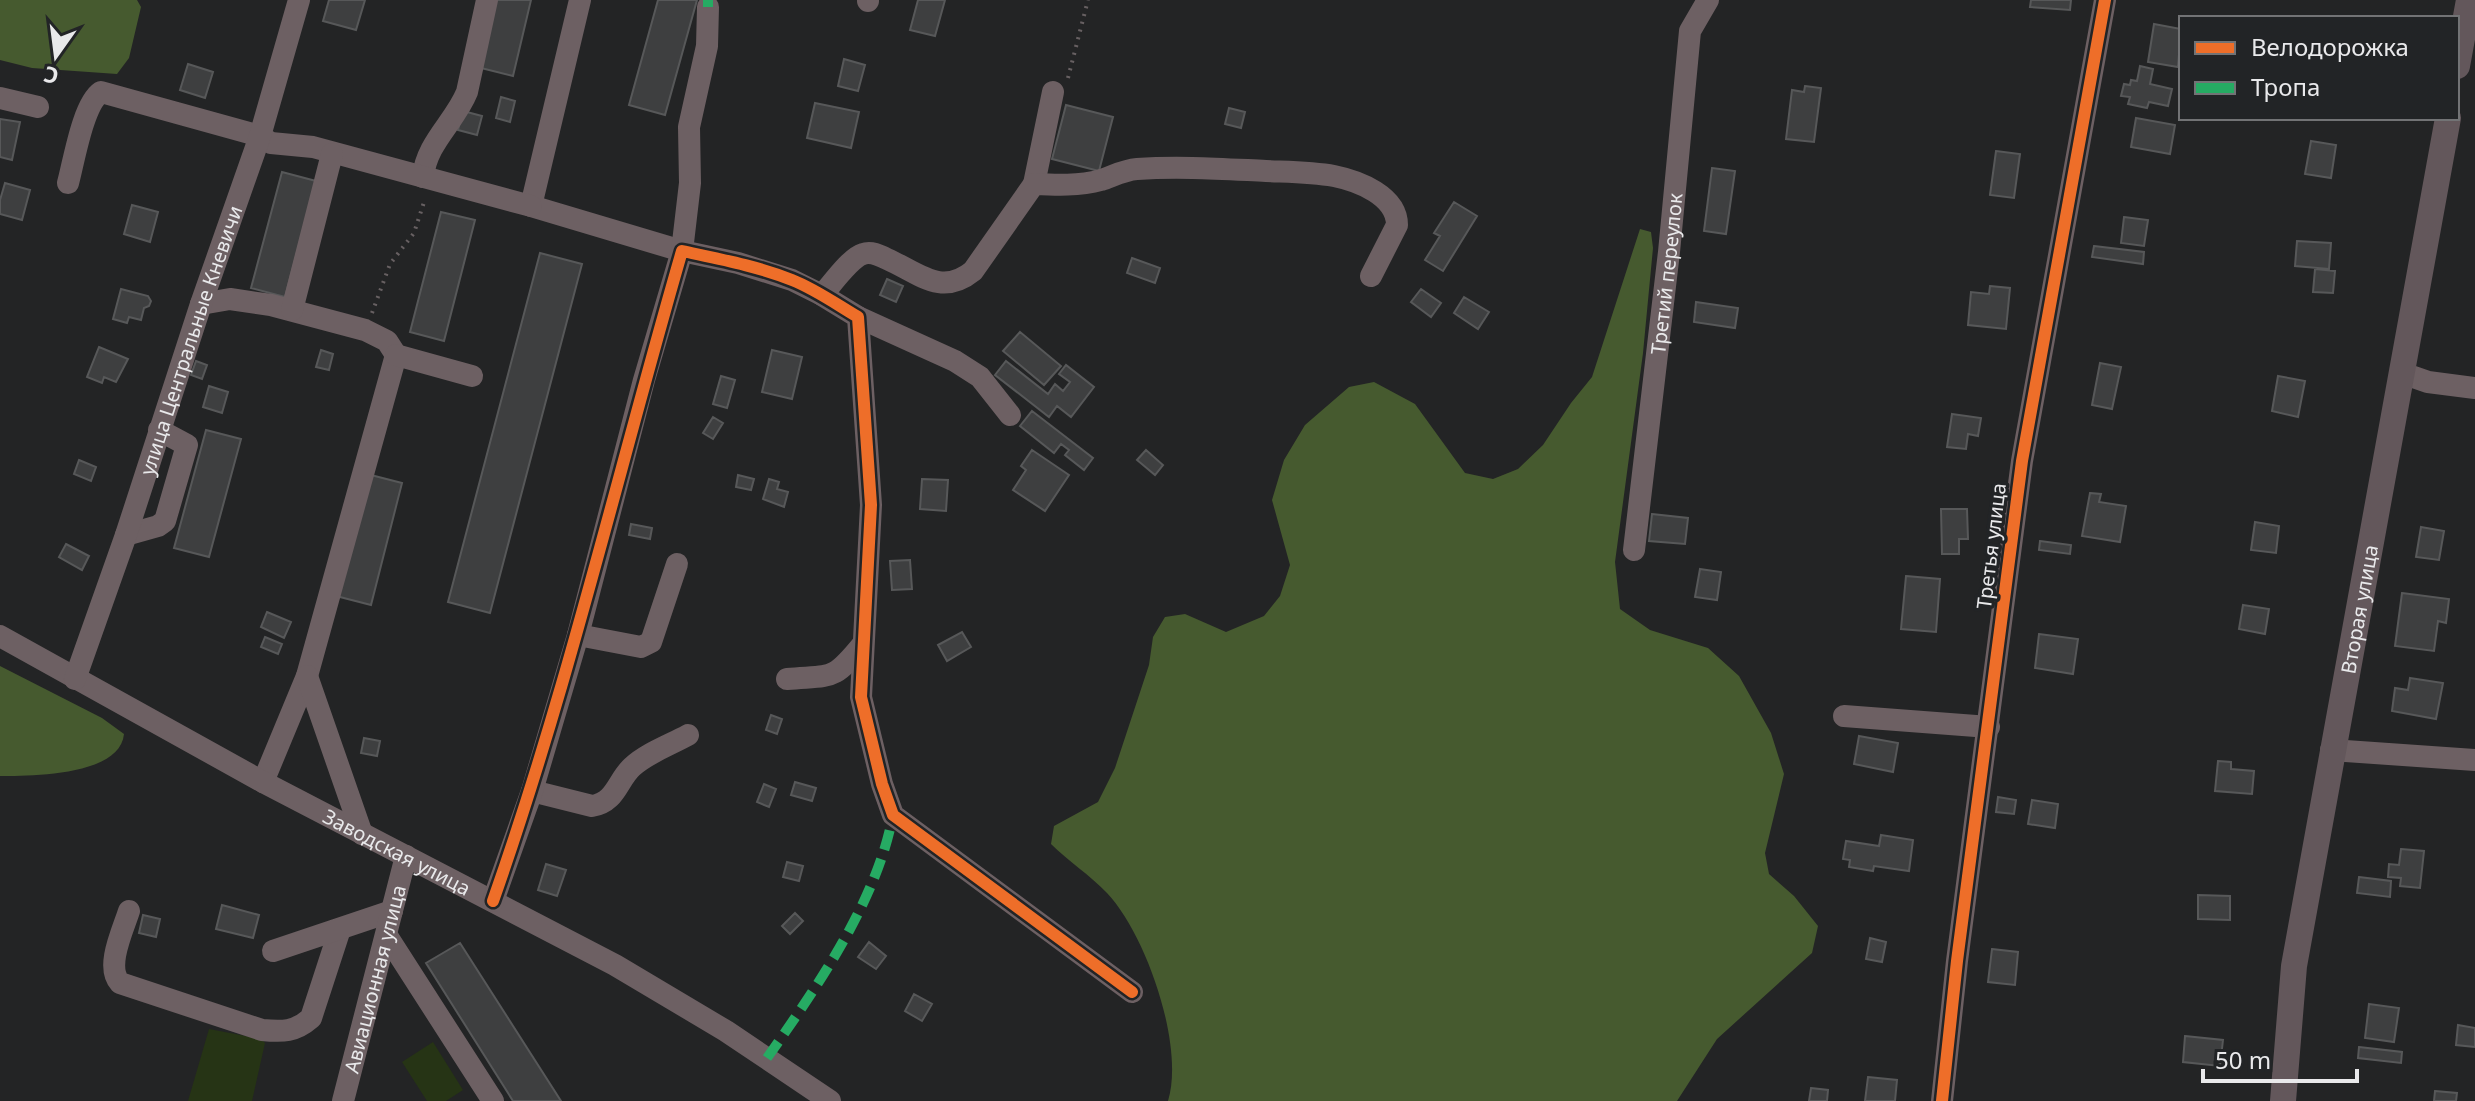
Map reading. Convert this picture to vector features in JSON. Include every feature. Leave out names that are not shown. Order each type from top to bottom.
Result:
[{"type":"main road","points":[[2459,55],[2469,0]]},
{"type":"main road","name":"Вторая улица","points":[[2283,1101],[2294,966],[2448,120]]},
{"type":"street","name":"улица Центральные Кневичи","points":[[75,679],[260,136],[299,0]]},
{"type":"street","points":[[423,177],[427,155],[463,103],[467,92],[487,0]]},
{"type":"street","points":[[531,206],[580,0]]},
{"type":"street","name":"Третий переулок","points":[[1634,550],[1669,252],[1690,31],[1708,0]]},
{"type":"street","name":"Третья улица","points":[[1942,1101],[1957,961],[2022,461],[2105,0]]},
{"type":"street","points":[[493,901],[532,791],[578,635],[644,380],[682,251],[690,183],[689,127],[707,46],[708,7]]},
{"type":"street","points":[[68,183],[94,97],[101,92],[111,93],[260,136],[271,143],[313,147],[792,280],[858,317],[955,361],[980,377],[1010,415]]},
{"type":"street","points":[[822,295],[864,253],[876,254],[931,281],[947,285],[960,281],[979,263],[1034,184],[1053,92]]},
{"type":"street","points":[[0,98],[38,107]]},
{"type":"street","points":[[292,310],[332,154]]},
{"type":"street","points":[[1034,184],[1072,185],[1138,169],[1226,169],[1334,176],[1365,186],[1383,197],[1397,217],[1397,225],[1371,276]]},
{"type":"street","points":[[201,304],[238,300],[292,310],[365,330],[387,341],[396,355],[472,376]]},
{"type":"street","points":[[858,317],[871,505],[861,697],[882,784],[893,815],[1132,992]]},
{"type":"street","points":[[263,782],[307,676],[396,355]]},
{"type":"street","points":[[2402,373],[2428,382],[2475,388]]},
{"type":"street","points":[[126,535],[158,526],[168,515],[187,445],[159,430]]},
{"type":"street","points":[[578,635],[647,646],[677,564]]},
{"type":"street","name":"Заводская улица","points":[[0,636],[263,782],[627,972],[726,1031],[830,1101]]},
{"type":"street","points":[[787,679],[828,677],[838,672],[863,644]]},
{"type":"street","points":[[307,676],[362,834]]},
{"type":"street","points":[[1844,716],[1989,727]]},
{"type":"street","points":[[532,791],[592,806],[602,804],[615,794],[633,765],[688,735]]},
{"type":"street","points":[[2331,750],[2475,760]]},
{"type":"street","name":"Авиационная улица","points":[[344,1100],[406,856]]},
{"type":"street","points":[[129,911],[113,967],[115,978],[120,983],[262,1030],[284,1032],[299,1028],[311,1018],[340,929]]},
{"type":"street","points":[[273,951],[392,911]]},
{"type":"street","points":[[387,936],[493,1101]]},
{"type":"path","points":[[1053,92],[1066,85],[1088,0]]},
{"type":"path","points":[[365,330],[390,264],[414,233],[421,217],[425,200],[423,177]]},
{"type":"green space","points":[[0,0],[137,0],[141,7],[129,58],[117,74],[32,68],[0,60]]},
{"type":"green space","points":[[1640,229],[1651,232],[1653,248],[1643,353],[1615,562],[1620,609],[1650,630],[1708,648],[1739,676],[1771,733],[1784,774],[1765,853],[1769,874],[1794,896],[1818,926],[1812,953],[1717,1039],[1677,1101],[1168,1101],[1172,1078],[1171,1051],[1166,1022],[1148,962],[1122,911],[1107,893],[1051,844],[1054,826],[1098,802],[1115,768],[1149,665],[1153,637],[1165,617],[1185,614],[1226,632],[1264,616],[1280,596],[1290,565],[1272,500],[1284,460],[1305,425],[1349,387],[1374,382],[1415,404],[1465,473],[1493,479],[1518,469],[1543,445],[1592,377]]},
{"type":"green space","points":[[0,666],[102,718],[124,734],[119,748],[91,766],[72,771],[0,776]]},
{"type":"green space","points":[[209,1029],[261,1039],[265,1043],[252,1101],[188,1101]]},
{"type":"green space","points":[[433,1042],[463,1090],[446,1101],[427,1101],[402,1062]]},
{"type":"building","points":[[329,0],[365,0],[356,30],[323,21]]},
{"type":"building","points":[[496,0],[531,0],[513,76],[481,68]]},
{"type":"building","points":[[658,0],[697,0],[665,115],[629,105]]},
{"type":"building","points":[[918,0],[945,0],[935,36],[910,30]]},
{"type":"building","points":[[2031,0],[2071,0],[2070,10],[2030,7]]},
{"type":"building","points":[[2154,24],[2179,29],[2178,67],[2148,62]]},
{"type":"building","points":[[844,59],[865,65],[858,91],[838,86]]},
{"type":"building","points":[[188,64],[213,72],[205,98],[180,90]]},
{"type":"building","points":[[2140,66],[2153,69],[2150,84],[2172,89],[2168,106],[2149,102],[2147,108],[2128,104],[2130,97],[2121,96],[2124,84],[2137,81]]},
{"type":"building","points":[[1805,86],[1821,88],[1814,142],[1786,139],[1792,90],[1804,92]]},
{"type":"building","points":[[501,97],[515,101],[510,122],[496,118]]},
{"type":"building","points":[[815,103],[859,112],[851,148],[807,138]]},
{"type":"building","points":[[1066,105],[1113,117],[1099,171],[1052,159]]},
{"type":"building","points":[[1229,108],[1245,112],[1241,128],[1225,124]]},
{"type":"building","points":[[463,111],[482,116],[477,135],[458,130]]},
{"type":"building","points":[[2136,118],[2175,125],[2170,154],[2131,147]]},
{"type":"building","points":[[0,119],[20,122],[12,160],[0,157]]},
{"type":"building","points":[[2311,141],[2336,145],[2331,178],[2305,174]]},
{"type":"building","points":[[1996,151],[2020,154],[2014,198],[1990,195]]},
{"type":"building","points":[[1712,168],[1735,171],[1726,234],[1704,231]]},
{"type":"building","points":[[282,172],[316,181],[285,297],[251,288]]},
{"type":"building","points":[[5,183],[30,190],[22,220],[0,214]]},
{"type":"building","points":[[1454,202],[1477,216],[1443,271],[1425,260],[1440,236],[1434,233]]},
{"type":"building","points":[[132,205],[158,212],[150,242],[124,234]]},
{"type":"building","points":[[441,212],[475,220],[444,341],[410,332]]},
{"type":"building","points":[[2124,217],[2148,220],[2144,246],[2121,243]]},
{"type":"building","points":[[2297,241],[2331,243],[2329,269],[2295,266]]},
{"type":"building","points":[[2094,246],[2144,252],[2143,264],[2092,257]]},
{"type":"building","points":[[540,253],[582,264],[490,613],[448,602]]},
{"type":"building","points":[[1132,258],[1160,268],[1155,283],[1127,273]]},
{"type":"building","points":[[2315,269],[2335,271],[2333,293],[2313,292]]},
{"type":"building","points":[[887,279],[903,286],[896,302],[880,295]]},
{"type":"building","points":[[1990,286],[2010,288],[2006,329],[1968,325],[1971,292],[1989,294]]},
{"type":"building","points":[[121,289],[148,296],[151,301],[144,308],[141,320],[129,317],[127,323],[113,319]]},
{"type":"building","points":[[1421,289],[1441,303],[1431,317],[1411,302]]},
{"type":"building","points":[[1464,297],[1489,312],[1478,329],[1454,313]]},
{"type":"building","points":[[1696,302],[1738,308],[1735,328],[1694,322]]},
{"type":"building","points":[[1020,332],[1061,366],[1044,385],[1003,351]]},
{"type":"building","points":[[99,347],[128,359],[116,382],[104,377],[102,383],[87,377]]},
{"type":"building","points":[[321,350],[333,354],[329,370],[316,367]]},
{"type":"building","points":[[772,350],[802,357],[792,399],[762,392]]},
{"type":"building","points":[[196,361],[207,365],[202,379],[191,375]]},
{"type":"building","points":[[1006,361],[1048,394],[1055,384],[1063,391],[1070,382],[1059,374],[1066,365],[1094,387],[1071,417],[1057,406],[1049,417],[995,375]]},
{"type":"building","points":[[2100,363],[2121,367],[2112,409],[2092,405]]},
{"type":"building","points":[[721,376],[735,380],[727,408],[713,404]]},
{"type":"building","points":[[2278,376],[2305,381],[2298,417],[2272,411]]},
{"type":"building","points":[[209,386],[228,392],[222,413],[203,407]]},
{"type":"building","points":[[1032,411],[1093,458],[1084,470],[1065,455],[1069,450],[1061,444],[1054,453],[1020,426]]},
{"type":"building","points":[[1952,414],[1981,418],[1978,436],[1968,434],[1966,449],[1947,447]]},
{"type":"building","points":[[713,417],[723,423],[713,439],[703,433]]},
{"type":"building","points":[[206,430],[241,439],[209,557],[174,548]]},
{"type":"building","points":[[1032,450],[1069,475],[1045,511],[1013,490],[1026,470],[1021,466]]},
{"type":"building","points":[[1146,450],[1163,465],[1155,475],[1137,460]]},
{"type":"building","points":[[79,460],[96,467],[91,481],[74,474]]},
{"type":"building","points":[[367,474],[402,483],[371,605],[336,596]]},
{"type":"building","points":[[738,475],[754,479],[751,490],[736,487]]},
{"type":"building","points":[[769,479],[779,482],[777,489],[788,492],[784,507],[763,499]]},
{"type":"building","points":[[922,479],[948,480],[946,511],[920,509]]},
{"type":"building","points":[[2090,493],[2101,494],[2099,502],[2126,506],[2120,542],[2082,536]]},
{"type":"building","points":[[1941,509],[1967,509],[1968,539],[1959,539],[1959,554],[1942,554]]},
{"type":"building","points":[[1652,514],[1688,518],[1685,544],[1649,541]]},
{"type":"building","points":[[2255,522],[2279,526],[2276,553],[2251,550]]},
{"type":"building","points":[[631,524],[652,528],[650,539],[629,535]]},
{"type":"building","points":[[2421,527],[2444,531],[2439,560],[2416,557]]},
{"type":"building","points":[[2040,541],[2071,545],[2070,554],[2039,550]]},
{"type":"building","points":[[66,544],[89,556],[82,570],[59,557]]},
{"type":"building","points":[[910,560],[912,589],[892,590],[890,561]]},
{"type":"building","points":[[1700,569],[1721,572],[1717,600],[1695,597]]},
{"type":"building","points":[[1906,576],[1940,579],[1936,632],[1901,629]]},
{"type":"building","points":[[2402,593],[2449,599],[2446,623],[2438,621],[2434,651],[2395,646]]},
{"type":"building","points":[[2243,605],[2269,609],[2265,634],[2239,629]]},
{"type":"building","points":[[267,612],[291,622],[284,638],[261,627]]},
{"type":"building","points":[[962,632],[971,647],[947,661],[938,645]]},
{"type":"building","points":[[2039,634],[2078,639],[2073,674],[2035,668]]},
{"type":"building","points":[[265,637],[282,644],[278,654],[261,647]]},
{"type":"building","points":[[2410,678],[2443,683],[2436,719],[2392,711],[2395,688],[2408,690]]},
{"type":"building","points":[[771,715],[782,719],[777,734],[766,730]]},
{"type":"building","points":[[1859,736],[1898,743],[1893,772],[1854,764]]},
{"type":"building","points":[[364,738],[380,741],[377,756],[361,753]]},
{"type":"building","points":[[2218,761],[2231,762],[2231,769],[2254,771],[2252,794],[2215,791]]},
{"type":"building","points":[[795,782],[816,788],[812,801],[791,795]]},
{"type":"building","points":[[764,784],[776,789],[769,807],[757,802]]},
{"type":"building","points":[[1998,797],[2016,800],[2014,814],[1996,812]]},
{"type":"building","points":[[2032,800],[2058,804],[2055,828],[2028,824]]},
{"type":"building","points":[[1881,835],[1913,840],[1909,871],[1874,866],[1873,871],[1849,867],[1850,860],[1843,859],[1846,841],[1879,846]]},
{"type":"building","points":[[2401,849],[2424,851],[2420,888],[2400,886],[2401,878],[2388,877],[2389,864],[2399,865]]},
{"type":"building","points":[[787,862],[803,866],[799,881],[783,877]]},
{"type":"building","points":[[546,864],[566,870],[557,896],[538,890]]},
{"type":"building","points":[[2359,877],[2391,881],[2390,897],[2357,893]]},
{"type":"building","points":[[2198,895],[2230,896],[2230,920],[2198,919]]},
{"type":"building","points":[[222,905],[259,915],[253,938],[216,929]]},
{"type":"building","points":[[795,913],[803,921],[790,934],[782,926]]},
{"type":"building","points":[[143,915],[160,919],[156,937],[139,933]]},
{"type":"building","points":[[1870,938],[1886,942],[1882,962],[1866,959]]},
{"type":"building","points":[[869,942],[886,956],[876,969],[858,957]]},
{"type":"building","points":[[460,943],[561,1101],[513,1101],[426,963]]},
{"type":"building","points":[[1992,949],[2018,952],[2015,985],[1988,982]]},
{"type":"building","points":[[914,994],[932,1004],[922,1021],[905,1011]]},
{"type":"building","points":[[2369,1004],[2399,1008],[2394,1042],[2365,1038]]},
{"type":"building","points":[[2458,1025],[2475,1028],[2475,1047],[2456,1045]]},
{"type":"building","points":[[2185,1036],[2223,1040],[2220,1066],[2183,1062]]},
{"type":"building","points":[[2359,1047],[2402,1052],[2401,1063],[2358,1058]]},
{"type":"building","points":[[1868,1077],[1897,1080],[1895,1101],[1865,1101]]},
{"type":"building","points":[[1811,1088],[1828,1090],[1827,1101],[1809,1101]]},
{"type":"building","points":[[2435,1091],[2457,1093],[2456,1101],[2434,1101]]},
{"type":"marked path","points":[[708,0],[708,7]]},
{"type":"marked path","points":[[767,1058],[843,942],[874,879],[893,815]]},
{"type":"cycle path","points":[[1942,1101],[1957,961],[2022,461],[2105,0]]},
{"type":"cycle path","points":[[493,901],[569,659],[682,251],[792,280],[858,317],[871,505],[861,697],[882,784],[893,815],[1132,992]]}]
